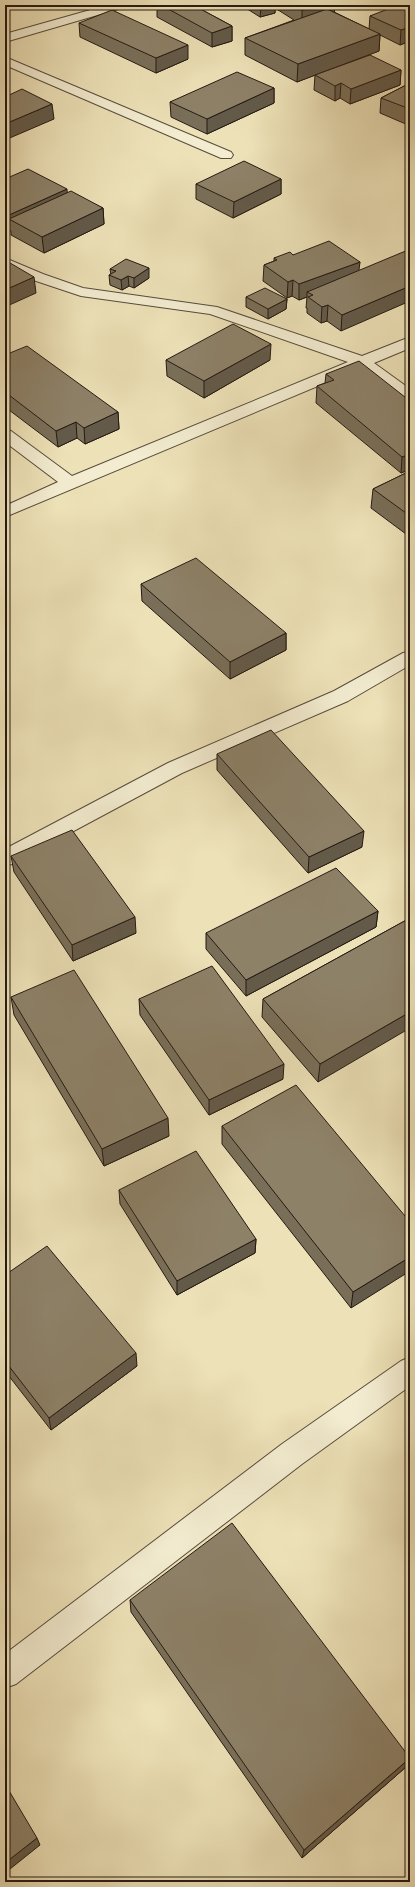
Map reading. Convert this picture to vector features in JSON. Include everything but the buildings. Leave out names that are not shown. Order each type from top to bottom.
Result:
[{"type":"street","points":[[5,38],[121,5]]},
{"type":"street","points":[[5,61],[226,155]]},
{"type":"street","points":[[5,262],[38,277],[81,292],[212,310],[363,362],[410,397]]},
{"type":"street","points":[[5,512],[70,483],[410,342]]},
{"type":"street","points":[[5,434],[70,483]]},
{"type":"street","points":[[5,858],[175,768],[341,696],[410,657]]},
{"type":"street","points":[[5,1672],[286,1459],[410,1370]]}]
